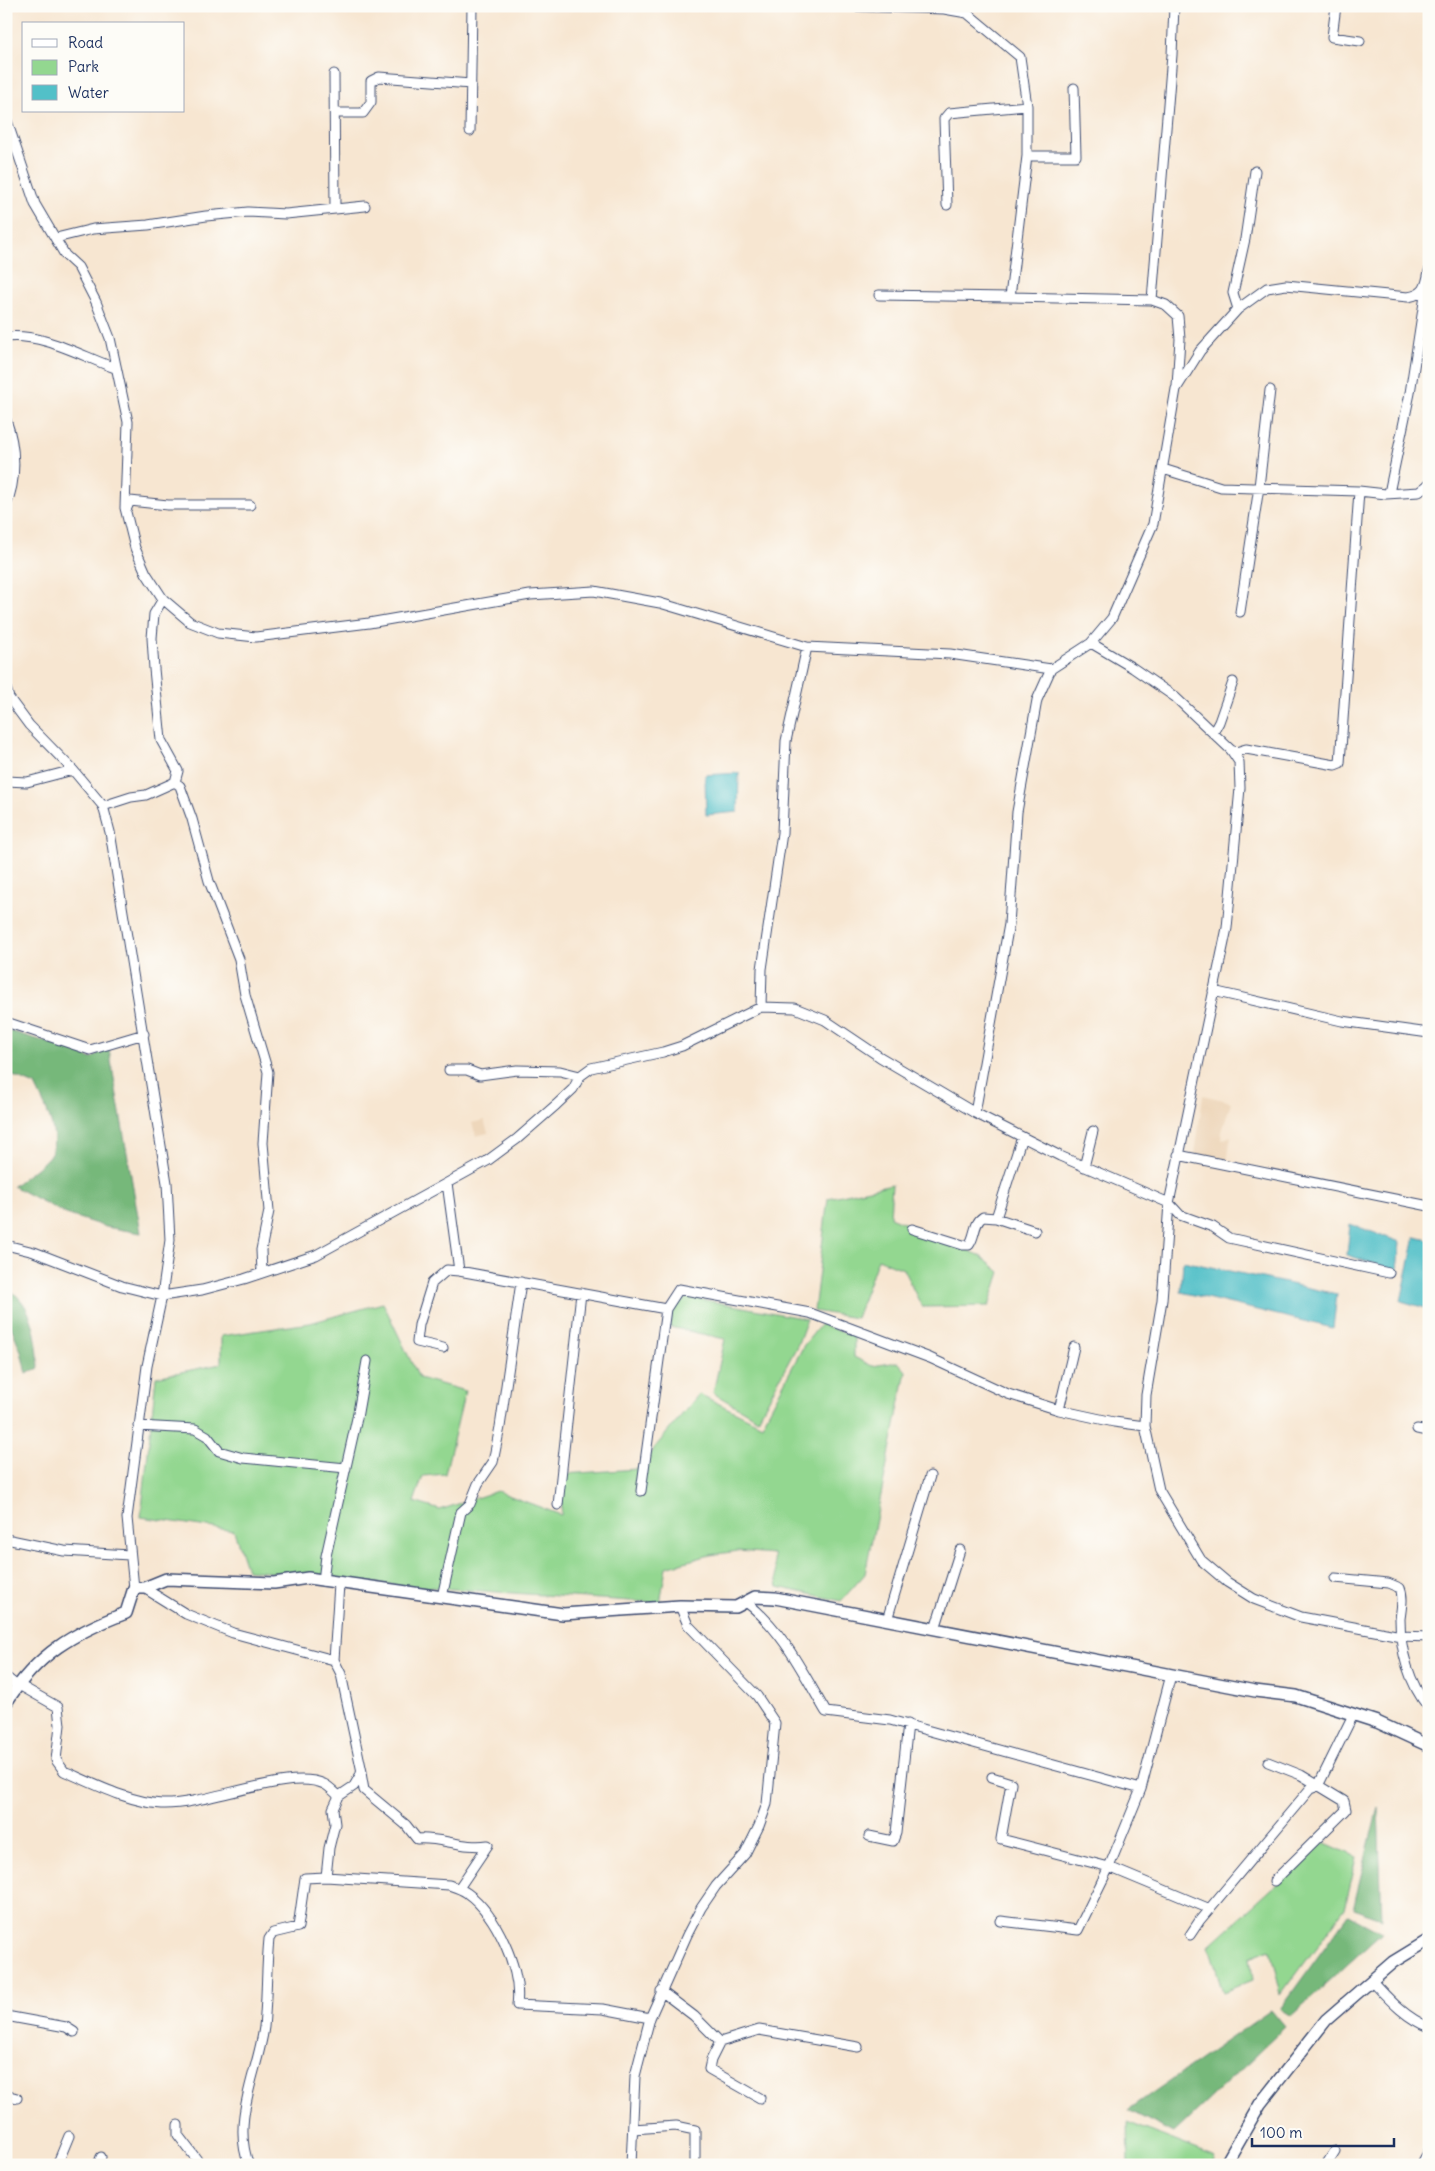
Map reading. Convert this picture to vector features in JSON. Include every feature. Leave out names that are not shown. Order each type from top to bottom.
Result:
[{"type":"street","points":[[470,131],[472,6]]},
{"type":"street","points":[[842,6],[945,8],[966,13],[1020,57],[1027,106],[1028,156],[1010,297]]},
{"type":"street","points":[[1152,300],[1172,55],[1174,6]]},
{"type":"street","points":[[1336,6],[1332,37],[1360,41]]},
{"type":"street","points":[[334,74],[335,208]]},
{"type":"street","points":[[335,113],[363,113],[371,102],[371,81],[379,77],[471,84]]},
{"type":"street","points":[[1028,156],[1076,156],[1074,88]]},
{"type":"street","points":[[947,204],[944,119],[950,113],[1027,106]]},
{"type":"street","points":[[6,118],[35,204],[65,255],[78,267],[96,302],[110,338],[128,422],[126,510],[135,548],[146,573],[163,599],[190,622],[218,633],[256,637],[369,623],[530,595],[594,591],[660,604],[807,647],[950,654],[1051,669]]},
{"type":"street","points":[[1238,309],[1233,293],[1245,239],[1255,171]]},
{"type":"street","points":[[56,238],[93,229],[148,225],[206,216],[248,212],[286,214],[364,206]]},
{"type":"street","points":[[1389,493],[1410,393],[1429,271]]},
{"type":"street","points":[[1176,388],[1200,350],[1238,309],[1267,288],[1286,285],[1408,297],[1420,295],[1426,289]]},
{"type":"street","points":[[878,294],[1152,300],[1166,305],[1178,316],[1180,339],[1176,388],[1153,524],[1112,618],[1091,643],[1051,669],[1037,700],[1017,812],[1009,924],[975,1113]]},
{"type":"street","points":[[6,337],[32,339],[60,346],[115,368]]},
{"type":"street","points":[[1240,612],[1259,487],[1270,390]]},
{"type":"street","points":[[6,420],[15,473],[13,489],[6,505]]},
{"type":"street","points":[[1163,469],[1220,487],[1389,493],[1419,492],[1429,484]]},
{"type":"street","points":[[1231,750],[1236,752],[1246,749],[1335,765],[1340,763],[1359,491]]},
{"type":"street","points":[[126,510],[130,501],[168,505],[250,506]]},
{"type":"street","points":[[163,599],[154,614],[152,638],[154,669],[161,740],[178,771],[175,782]]},
{"type":"street","points":[[1091,643],[1133,668],[1175,697],[1231,750],[1239,762],[1240,788],[1227,928],[1169,1203],[1162,1300],[1146,1395],[1145,1426],[1159,1490],[1201,1560],[1227,1582],[1254,1599],[1301,1617],[1401,1636],[1429,1638]]},
{"type":"street","points":[[761,1007],[762,969],[782,833],[786,741],[807,647]]},
{"type":"street","points":[[1213,733],[1220,722],[1233,682]]},
{"type":"street","points":[[6,688],[9,698],[29,725],[73,770],[103,806],[110,832],[167,1183],[170,1240],[162,1296],[147,1366],[127,1518],[130,1555],[139,1588],[186,1614],[233,1634],[334,1660]]},
{"type":"street","points":[[6,781],[26,782],[73,770]]},
{"type":"street","points":[[103,806],[131,797],[146,795],[175,782]]},
{"type":"street","points":[[175,782],[180,786],[192,819],[209,881],[239,960],[245,995],[268,1072],[262,1143],[269,1211],[261,1250],[262,1272]]},
{"type":"street","points":[[1213,991],[1342,1021],[1429,1033]]},
{"type":"street","points":[[6,1245],[34,1252],[122,1286],[162,1296],[202,1290],[316,1255],[487,1160],[517,1139],[573,1089],[580,1076],[591,1068],[682,1046],[761,1007],[795,1008],[825,1020],[880,1056],[975,1113],[1022,1138],[1084,1167],[1169,1203],[1180,1215],[1213,1227],[1229,1238],[1389,1273]]},
{"type":"street","points":[[6,1022],[90,1050],[144,1034]]},
{"type":"street","points":[[448,1070],[467,1070],[480,1075],[517,1070],[552,1070],[580,1076]]},
{"type":"street","points":[[1084,1167],[1093,1131]]},
{"type":"street","points":[[996,1218],[1022,1138]]},
{"type":"street","points":[[1178,1155],[1429,1206]]},
{"type":"street","points":[[447,1183],[459,1271]]},
{"type":"street","points":[[912,1229],[963,1245],[970,1245],[980,1219],[996,1218],[1035,1231]]},
{"type":"street","points":[[443,1348],[418,1342],[419,1325],[432,1282],[446,1270],[666,1309]]},
{"type":"street","points":[[442,1597],[461,1512],[470,1504],[478,1484],[492,1462],[500,1427],[521,1282]]},
{"type":"street","points":[[641,1491],[666,1309],[679,1290],[810,1313],[930,1358],[1008,1394],[1059,1410],[1114,1422],[1145,1426]]},
{"type":"street","points":[[558,1505],[582,1293]]},
{"type":"street","points":[[1059,1410],[1074,1347]]},
{"type":"street","points":[[323,1581],[326,1556],[367,1361]]},
{"type":"street","points":[[138,1426],[195,1429],[208,1436],[219,1452],[243,1458],[346,1468]]},
{"type":"street","points":[[1417,1429],[1429,1431]]},
{"type":"street","points":[[887,1620],[930,1476]]},
{"type":"street","points":[[6,1539],[64,1551],[130,1555]]},
{"type":"street","points":[[935,1629],[960,1550]]},
{"type":"street","points":[[6,1703],[18,1685],[57,1646],[88,1627],[126,1612],[139,1588],[166,1579],[274,1583],[308,1578],[339,1584],[377,1586],[563,1614],[680,1606],[736,1607],[755,1597],[775,1598],[1256,1691],[1296,1696],[1377,1722],[1429,1746]]},
{"type":"street","points":[[1335,1578],[1388,1583],[1400,1588],[1401,1636],[1407,1666],[1414,1686],[1429,1708]]},
{"type":"street","points":[[339,1584],[334,1660],[341,1674],[364,1790],[406,1825],[417,1839],[426,1838],[476,1847],[488,1845],[459,1888]]},
{"type":"street","points":[[746,1602],[762,1614],[782,1638],[826,1712],[908,1724],[1141,1789]]},
{"type":"street","points":[[631,2165],[635,2076],[650,2018],[701,1908],[716,1886],[745,1854],[759,1826],[767,1804],[775,1723],[757,1696],[688,1625],[680,1606]]},
{"type":"street","points":[[1002,1921],[1078,1930],[1108,1867],[1141,1789],[1171,1675]]},
{"type":"street","points":[[6,1677],[58,1706],[60,1725],[56,1760],[58,1765],[64,1771],[125,1796],[167,1804],[211,1799],[284,1781],[325,1784],[339,1796]]},
{"type":"street","points":[[1190,1935],[1310,1789],[1318,1786],[1353,1714]]},
{"type":"street","points":[[868,1836],[893,1841],[896,1833],[904,1744],[908,1724]]},
{"type":"street","points":[[1268,1762],[1300,1775],[1344,1801],[1346,1810],[1274,1881]]},
{"type":"street","points":[[326,1877],[329,1848],[335,1824],[333,1809],[339,1796],[354,1786],[361,1773]]},
{"type":"street","points":[[992,1777],[1011,1783],[1000,1839],[1108,1867],[1210,1909]]},
{"type":"street","points":[[249,2165],[242,2149],[244,2113],[264,2028],[269,1939],[273,1933],[298,1927],[305,1878],[326,1877],[449,1885],[459,1888],[475,1899],[489,1916],[511,1957],[519,1992],[517,2005],[603,2009],[650,2018]]},
{"type":"street","points":[[1225,2165],[1260,2104],[1326,2020],[1393,1962],[1429,1940]]},
{"type":"street","points":[[1371,1980],[1404,2013],[1419,2023],[1429,2026]]},
{"type":"street","points":[[661,1991],[694,2016],[720,2042]]},
{"type":"street","points":[[6,2016],[66,2027],[74,2032]]},
{"type":"street","points":[[760,2098],[710,2069],[711,2060],[720,2042],[759,2030],[858,2047]]},
{"type":"street","points":[[6,2095],[17,2098]]},
{"type":"street","points":[[178,2125],[178,2135],[202,2165]]},
{"type":"street","points":[[633,2129],[676,2126],[694,2130],[695,2165]]},
{"type":"street","points":[[57,2165],[69,2136]]},
{"type":"street","points":[[1421,2165],[1429,2150]]},
{"type":"street","points":[[1326,2165],[1335,2151]]},
{"type":"shaded area","points":[[1203,1095],[1231,1102],[1221,1135],[1222,1140],[1231,1136],[1227,1162],[1195,1155]]},
{"type":"shaded area","points":[[484,1120],[488,1133],[476,1136],[472,1123]]},
{"type":"green space","points":[[6,1030],[70,1049],[92,1059],[108,1044],[141,1233],[106,1227],[66,1214],[13,1186],[37,1168],[49,1156],[53,1148],[54,1139],[47,1110],[35,1085],[6,1073]]},
{"type":"green space","points":[[892,1184],[890,1217],[979,1255],[1000,1272],[989,1306],[922,1307],[903,1269],[878,1259],[856,1318],[814,1311],[828,1198]]},
{"type":"green space","points":[[6,1288],[23,1302],[35,1334],[39,1368],[26,1374],[21,1351],[6,1314]]},
{"type":"green space","points":[[689,1297],[807,1319],[797,1346],[758,1419],[713,1393],[725,1339],[670,1327],[672,1305]]},
{"type":"green space","points":[[383,1303],[419,1378],[465,1391],[445,1474],[423,1476],[414,1502],[440,1510],[497,1491],[561,1515],[564,1474],[637,1469],[699,1394],[762,1425],[804,1345],[821,1324],[854,1337],[854,1357],[872,1366],[898,1362],[906,1371],[865,1574],[841,1601],[778,1587],[773,1554],[738,1551],[710,1555],[666,1567],[660,1603],[394,1585],[247,1570],[234,1531],[141,1517],[156,1377],[221,1364],[221,1336],[310,1323]]},
{"type":"green space","points":[[1378,1807],[1382,1919],[1353,1909]]},
{"type":"green space","points":[[1323,1842],[1357,1857],[1345,1908],[1281,1995],[1270,1949],[1250,1957],[1253,1980],[1223,1992],[1209,1946]]},
{"type":"green space","points":[[1348,1915],[1382,1933],[1291,2016],[1280,2009]]},
{"type":"green space","points":[[1271,2010],[1285,2027],[1174,2133],[1128,2110]]},
{"type":"green space","points":[[1127,2122],[1216,2157],[1213,2165],[1128,2165]]},
{"type":"water","points":[[739,773],[738,812],[706,815],[705,775]]},
{"type":"water","points":[[1350,1224],[1400,1242],[1397,1271],[1347,1255]]},
{"type":"water","points":[[1415,1237],[1429,1240],[1429,1309],[1401,1301]]},
{"type":"water","points":[[1183,1261],[1337,1294],[1333,1328],[1181,1292]]}]
